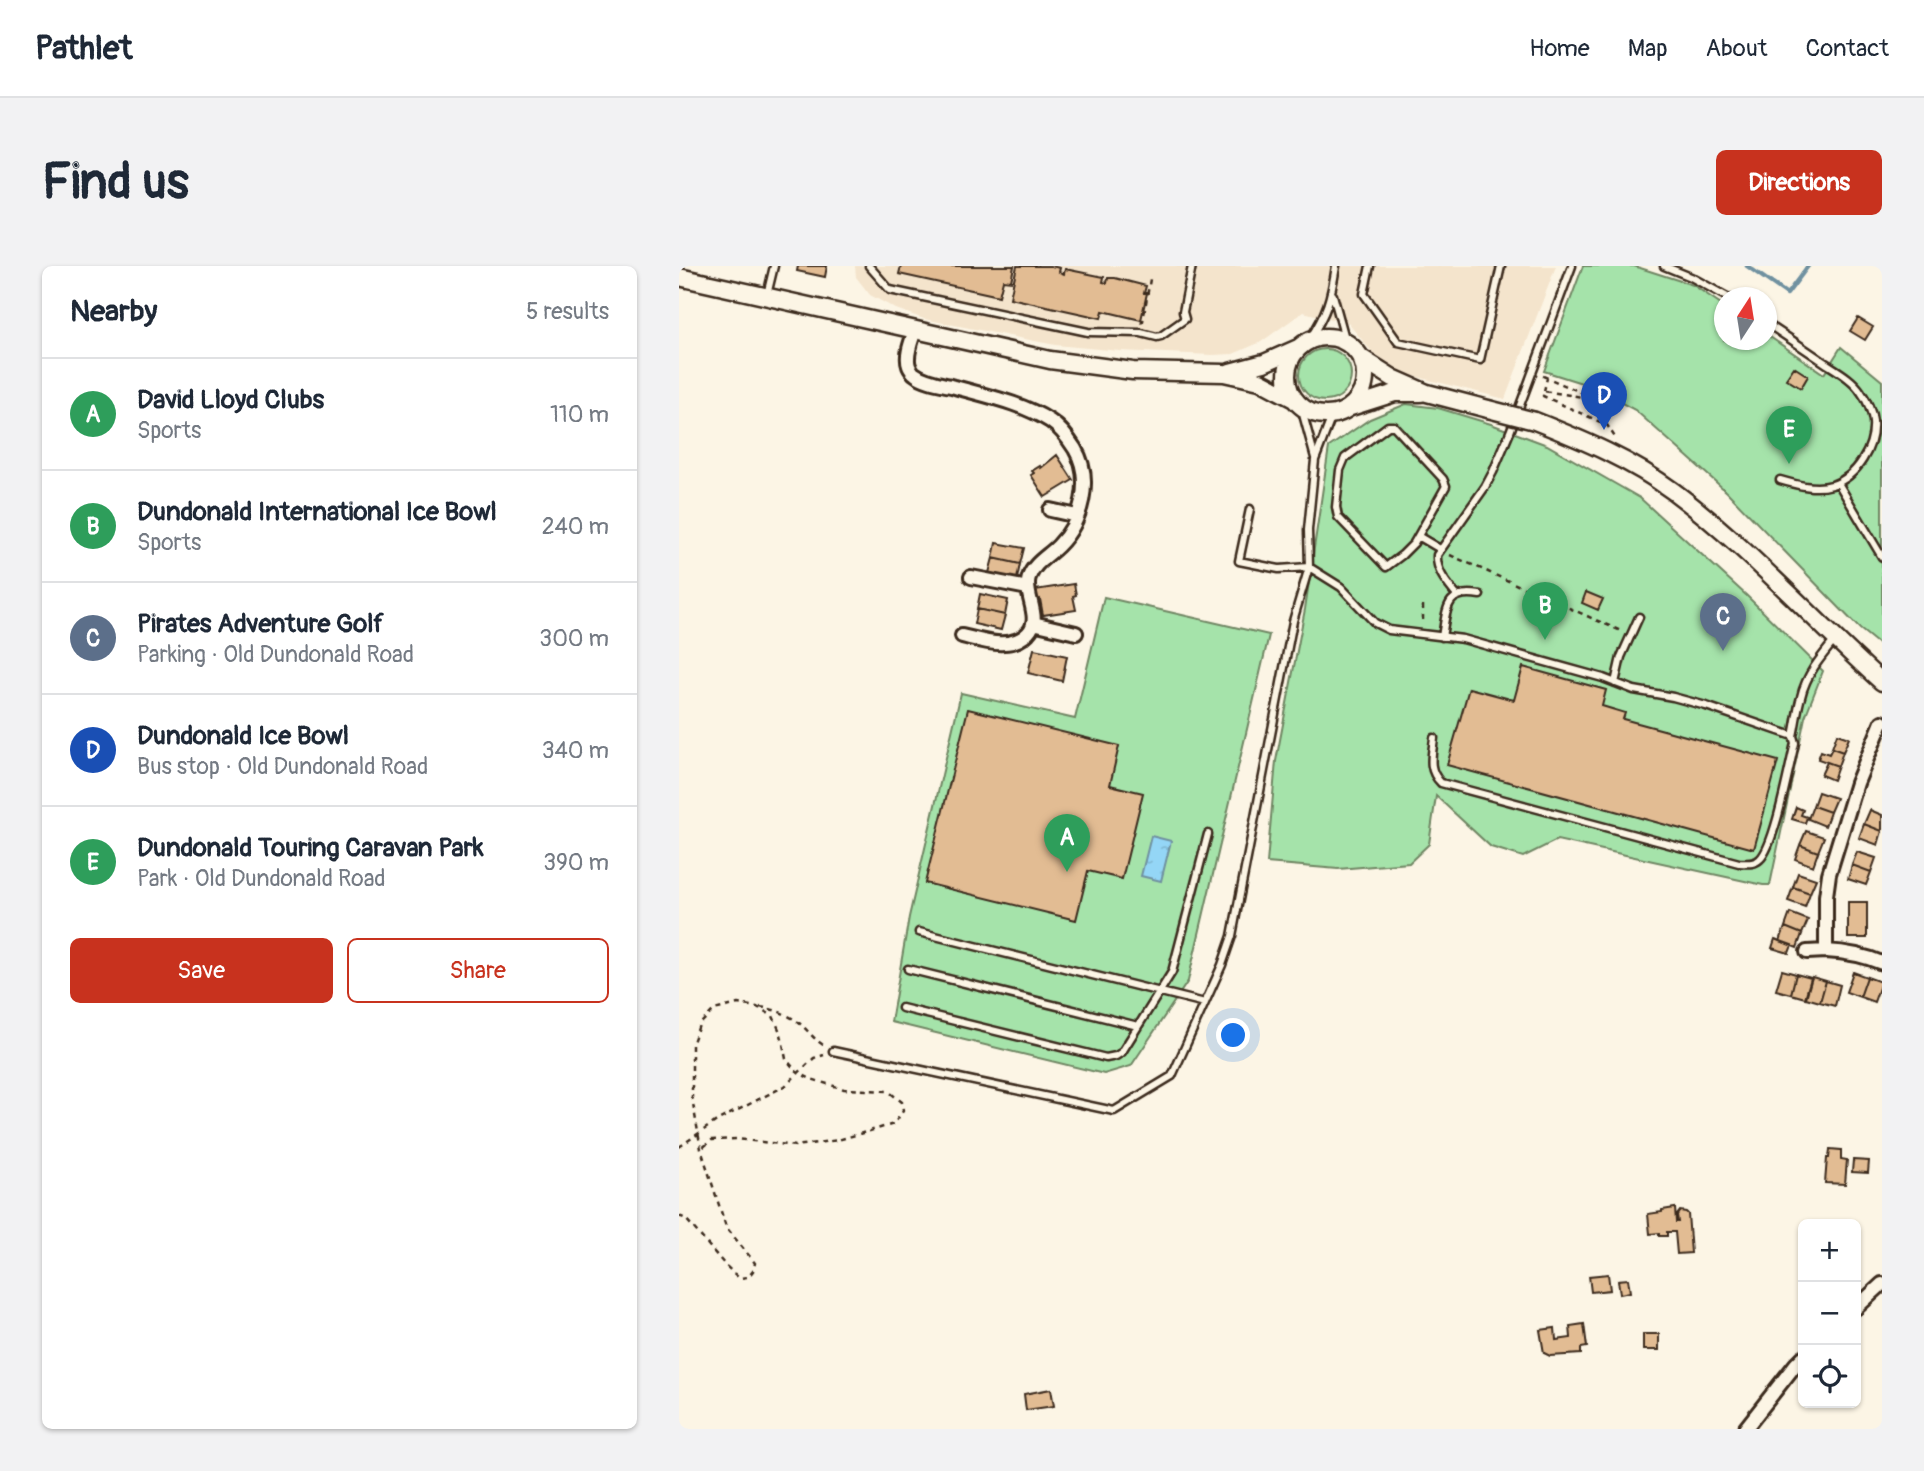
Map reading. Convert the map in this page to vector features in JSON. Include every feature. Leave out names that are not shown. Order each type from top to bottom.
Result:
[{"type":"street","points":[[679,277],[1050,360],[1133,371],[1224,373],[1260,381],[1318,415],[1332,416],[1395,393],[1427,393]]},
{"type":"street","points":[[915,330],[908,354],[908,364],[913,374],[1005,401],[1050,421],[1064,433],[1076,451],[1085,478],[1074,527],[1033,569],[1028,578],[1033,623],[1027,634],[1017,641],[999,644],[962,636]]},
{"type":"street","points":[[1224,373],[1264,363],[1304,344],[1330,337],[1346,342],[1357,352],[1366,372],[1359,399],[1351,407]]},
{"type":"street","points":[[1297,403],[1288,386],[1287,374],[1292,356],[1304,344]]},
{"type":"street","points":[[1360,357],[1393,378],[1427,393],[1535,421],[1591,444],[1635,467],[1671,490],[1720,529],[1882,681]]},
{"type":"street","points":[[1050,510],[1077,516]]},
{"type":"street","points":[[971,577],[1028,588]]},
{"type":"street","points":[[1033,623],[1076,633]]},
{"type":"street","points":[[1826,951],[1826,896],[1829,874],[1857,783],[1880,730]]},
{"type":"street","points":[[1807,952],[1850,952],[1882,963]]},
{"type":"street","points":[[1861,1303],[1882,1284]]},
{"type":"street","points":[[1745,1429],[1798,1362]]},
{"type":"lane","points":[[767,296],[774,266]]},
{"type":"lane","points":[[869,266],[890,290],[1088,332],[1141,332],[1157,337],[1185,318],[1183,312],[1192,266]]},
{"type":"lane","points":[[1304,344],[1324,319],[1336,266]]},
{"type":"lane","points":[[1370,266],[1364,294],[1398,342],[1480,360],[1501,266]]},
{"type":"lane","points":[[1457,596],[1439,570],[1437,555],[1493,472],[1572,266]]},
{"type":"lane","points":[[1664,266],[1691,276],[1714,289]]},
{"type":"lane","points":[[1332,293],[1346,342]]},
{"type":"lane","points":[[1777,330],[1860,389],[1873,421],[1871,440],[1864,458],[1853,472],[1838,483],[1814,488],[1780,480]]},
{"type":"lane","points":[[1297,403],[1315,460]]},
{"type":"lane","points":[[833,1051],[1114,1111],[1172,1076],[1223,965],[1232,936],[1293,621],[1309,568],[1308,530],[1315,460],[1332,416]]},
{"type":"lane","points":[[1388,426],[1394,426],[1443,479],[1446,486],[1418,536],[1402,555],[1386,568],[1338,517],[1336,507],[1340,470],[1345,458],[1388,426]]},
{"type":"lane","points":[[1838,483],[1882,556]]},
{"type":"lane","points":[[1250,509],[1239,561],[1279,569],[1309,568],[1341,587],[1375,623],[1389,630],[1463,639],[1634,690],[1706,706],[1793,736]]},
{"type":"lane","points":[[1418,536],[1440,549]]},
{"type":"lane","points":[[1442,637],[1449,604],[1465,593],[1480,595]]},
{"type":"lane","points":[[1615,683],[1621,657],[1639,617]]},
{"type":"lane","points":[[1434,738],[1431,767],[1434,776],[1441,783],[1739,863],[1753,863],[1761,859],[1772,838],[1795,743],[1793,736],[1800,698],[1818,660],[1836,639]]},
{"type":"lane","points":[[902,1008],[1106,1058],[1116,1056],[1122,1052],[1173,972],[1208,834]]},
{"type":"lane","points":[[919,932],[1205,1003]]},
{"type":"lane","points":[[908,969],[1138,1026]]},
{"type":"path","points":[[1140,324],[1143,321],[1150,279]]},
{"type":"path","points":[[1533,372],[1583,393],[1582,397],[1544,391]]},
{"type":"path","points":[[1547,378],[1543,396],[1607,425],[1621,446]]},
{"type":"path","points":[[1448,537],[1454,542],[1446,553],[1631,635]]},
{"type":"path","points":[[1422,635],[1423,606]]},
{"type":"path","points":[[679,1216],[686,1219],[739,1278],[748,1277],[753,1271],[755,1263],[726,1227],[701,1149],[692,1098],[692,1045],[699,1025],[714,1010],[738,1004],[774,1009],[798,1022],[819,1043],[833,1051]]},
{"type":"path","points":[[701,1149],[712,1140],[737,1139],[796,1146],[838,1140],[894,1124],[904,1111],[902,1102],[888,1091],[845,1089],[811,1079],[798,1072],[786,1059],[781,1034],[773,1016],[757,1007]]},
{"type":"path","points":[[679,1147],[718,1120],[785,1086],[814,1058],[833,1051]]},
{"type":"shaded area","points":[[855,266],[1556,266],[1505,399],[1386,369],[1348,323],[1303,312],[1261,342],[1233,354],[1120,351],[1055,345],[924,319],[896,309],[870,295],[856,277]]},
{"type":"green space","points":[[1583,266],[1634,266],[1693,285],[1714,299],[1714,350],[1777,350],[1777,342],[1824,374],[1841,347],[1882,381],[1882,647],[1860,629],[1727,492],[1635,410],[1588,385],[1544,371]]},
{"type":"green space","points":[[1325,349],[1344,356],[1351,375],[1344,394],[1325,401],[1306,394],[1299,375],[1306,356]]},
{"type":"green space","points":[[1406,404],[1438,408],[1547,445],[1640,498],[1747,596],[1823,671],[1805,717],[1770,885],[1557,840],[1523,857],[1491,847],[1436,796],[1429,844],[1409,863],[1338,869],[1267,863],[1276,761],[1305,609],[1329,447],[1370,419]]},
{"type":"green space","points":[[1104,597],[1269,635],[1188,981],[1131,1066],[1104,1074],[891,1022],[909,917],[961,693],[1075,719]]},
{"type":"water","points":[[1151,836],[1171,841],[1161,881],[1141,876]]},
{"type":"building","points":[[798,266],[827,266],[825,277],[797,271]]},
{"type":"building","points":[[901,266],[1014,266],[1011,281],[1003,280],[999,296],[899,274]]},
{"type":"building","points":[[1017,266],[1051,266],[1060,268],[1059,272],[1064,274],[1065,269],[1104,277],[1103,282],[1107,283],[1108,278],[1115,278],[1146,286],[1141,320],[1103,311],[1101,318],[1010,298]]},
{"type":"building","points":[[1858,318],[1873,327],[1865,340],[1850,331]]},
{"type":"building","points":[[1794,367],[1808,376],[1801,388],[1786,379]]},
{"type":"building","points":[[1057,455],[1073,480],[1045,497],[1031,475],[1034,473],[1032,471],[1040,466],[1041,468]]},
{"type":"building","points":[[996,543],[1024,548],[1020,564],[993,558]]},
{"type":"building","points":[[993,558],[1020,564],[1017,579],[989,573]]},
{"type":"building","points":[[1074,584],[1076,610],[1043,615],[1035,590]]},
{"type":"building","points":[[1586,592],[1603,599],[1598,610],[1582,603]]},
{"type":"building","points":[[980,594],[1008,600],[1005,615],[977,609]]},
{"type":"building","points":[[977,609],[1005,615],[1001,630],[974,624]]},
{"type":"building","points":[[1034,649],[1067,656],[1062,681],[1028,673]]},
{"type":"building","points":[[1523,667],[1606,690],[1602,706],[1625,713],[1623,719],[1778,761],[1754,849],[1447,765],[1469,688],[1514,700]]},
{"type":"building","points":[[968,709],[1119,746],[1110,785],[1143,793],[1122,879],[1088,871],[1076,920],[925,883]]},
{"type":"building","points":[[1837,734],[1849,738],[1843,752],[1832,748]]},
{"type":"building","points":[[1832,748],[1843,752],[1838,766],[1818,759],[1821,751],[1829,754]]},
{"type":"building","points":[[1827,762],[1838,766],[1833,780],[1821,775]]},
{"type":"building","points":[[1818,792],[1836,798],[1830,812],[1813,806]]},
{"type":"building","points":[[1813,806],[1830,812],[1825,826],[1808,819]]},
{"type":"building","points":[[1796,807],[1803,810],[1801,815],[1807,817],[1805,823],[1792,819]]},
{"type":"building","points":[[1870,810],[1882,815],[1882,831],[1864,824]]},
{"type":"building","points":[[1864,824],[1882,831],[1878,845],[1859,838]]},
{"type":"building","points":[[1806,831],[1824,837],[1818,852],[1800,845]]},
{"type":"building","points":[[1800,845],[1818,852],[1813,866],[1795,859]]},
{"type":"building","points":[[1857,852],[1876,858],[1871,872],[1852,865]]},
{"type":"building","points":[[1852,865],[1871,872],[1866,885],[1848,879]]},
{"type":"building","points":[[1798,873],[1816,879],[1810,893],[1793,887]]},
{"type":"building","points":[[1793,887],[1810,893],[1805,907],[1788,901]]},
{"type":"building","points":[[1848,902],[1867,902],[1867,938],[1848,938]]},
{"type":"building","points":[[1790,913],[1808,920],[1802,934],[1785,927]]},
{"type":"building","points":[[1785,927],[1802,934],[1797,948],[1780,941]]},
{"type":"building","points":[[1775,939],[1792,945],[1789,953],[1772,948]]},
{"type":"building","points":[[1782,970],[1796,974],[1791,994],[1776,990]]},
{"type":"building","points":[[1853,972],[1867,977],[1860,997],[1846,992]]},
{"type":"building","points":[[1796,974],[1811,978],[1805,998],[1791,994]]},
{"type":"building","points":[[1812,977],[1826,981],[1820,1002],[1806,998]]},
{"type":"building","points":[[1867,977],[1881,982],[1874,1002],[1860,997]]},
{"type":"building","points":[[1826,981],[1840,985],[1835,1006],[1820,1002]]},
{"type":"building","points":[[1830,1149],[1841,1150],[1841,1159],[1847,1160],[1845,1184],[1825,1183]]},
{"type":"building","points":[[1853,1160],[1869,1161],[1868,1173],[1852,1172]]},
{"type":"building","points":[[1675,1208],[1676,1222],[1680,1211],[1688,1214],[1691,1253],[1677,1254],[1675,1232],[1667,1232],[1667,1236],[1650,1234],[1648,1214]]},
{"type":"building","points":[[1608,1274],[1610,1290],[1591,1292],[1589,1276]]},
{"type":"building","points":[[1628,1279],[1630,1292],[1620,1294],[1618,1280]]},
{"type":"building","points":[[1584,1324],[1587,1347],[1581,1348],[1581,1354],[1550,1356],[1544,1353],[1540,1330],[1555,1328],[1556,1340],[1571,1338],[1570,1326]]},
{"type":"building","points":[[1643,1334],[1659,1334],[1659,1350],[1643,1350]]},
{"type":"building","points":[[1051,1389],[1054,1406],[1026,1410],[1024,1394]]},
{"type":"waterway","points":[[1747,266],[1787,294],[1808,266]]},
{"type":"place","name":"Dundonald Ice Bowl","points":[[1604,430]]},
{"type":"place","name":"Dundonald Touring Caravan Park","points":[[1789,464]]},
{"type":"place","name":"Dundonald International Ice Bowl","points":[[1545,640]]},
{"type":"place","name":"Pirates Adventure Golf","points":[[1723,651]]},
{"type":"place","name":"David Lloyd Clubs","points":[[1067,872]]}]
